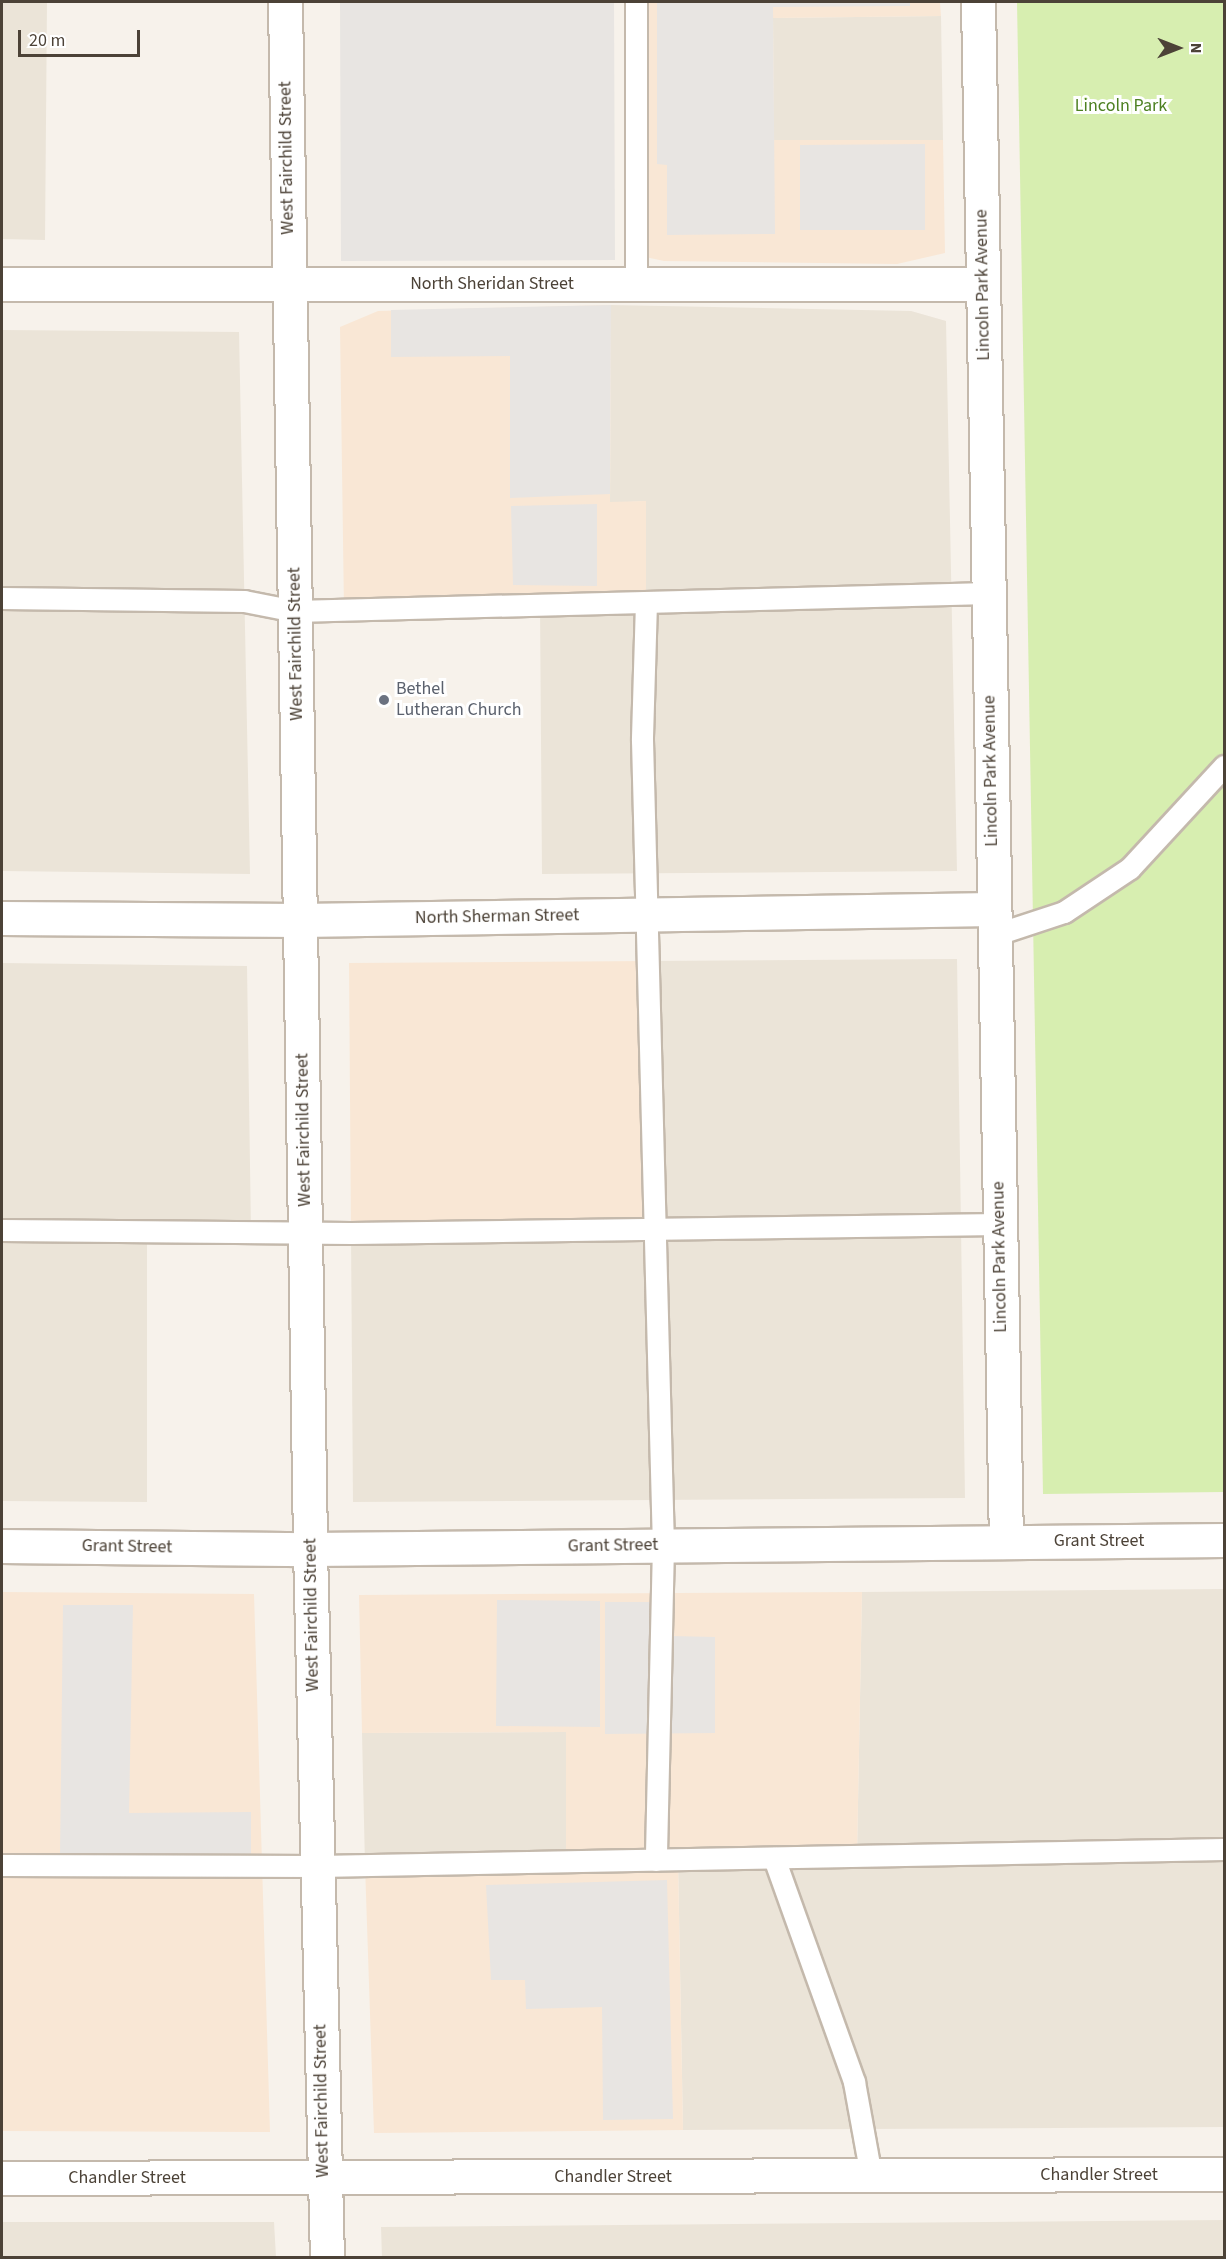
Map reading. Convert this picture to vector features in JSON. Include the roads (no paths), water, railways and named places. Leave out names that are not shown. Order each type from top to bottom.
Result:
[{"type":"street","name":"West Fairchild Street","points":[[285,2],[310,1549],[323,2179],[327,2258]]},
{"type":"street","name":"Lincoln Park Avenue","points":[[978,2],[1006,1541]]},
{"type":"street","name":"North Sheridan Street","points":[[2,284],[983,284]]},
{"type":"street","name":"North Sherman Street","points":[[2,918],[300,920],[646,914],[994,922]]},
{"type":"street","name":"Grant Street","points":[[2,1546],[310,1549],[1224,1540]]},
{"type":"street","name":"Chandler Street","points":[[2,2178],[323,2179],[1224,2174]]},
{"type":"lane","points":[[636,2],[636,284]]},
{"type":"lane","points":[[2,598],[244,601],[295,610],[988,593]]},
{"type":"lane","points":[[646,602],[642,740],[652,1229],[663,1545],[656,1860]]},
{"type":"lane","points":[[994,922],[1064,912],[1130,868],[1224,766]]},
{"type":"lane","points":[[2,1230],[306,1233],[999,1224]]},
{"type":"lane","points":[[2,1865],[318,1866],[1224,1850]]},
{"type":"lane","points":[[774,1858],[854,2082],[871,2176]]},
{"type":"place","name":"Bethel Lutheran Church","points":[[384,700]]},
{"type":"park label","name":"Lincoln Park","points":[[1121,106]]}]
